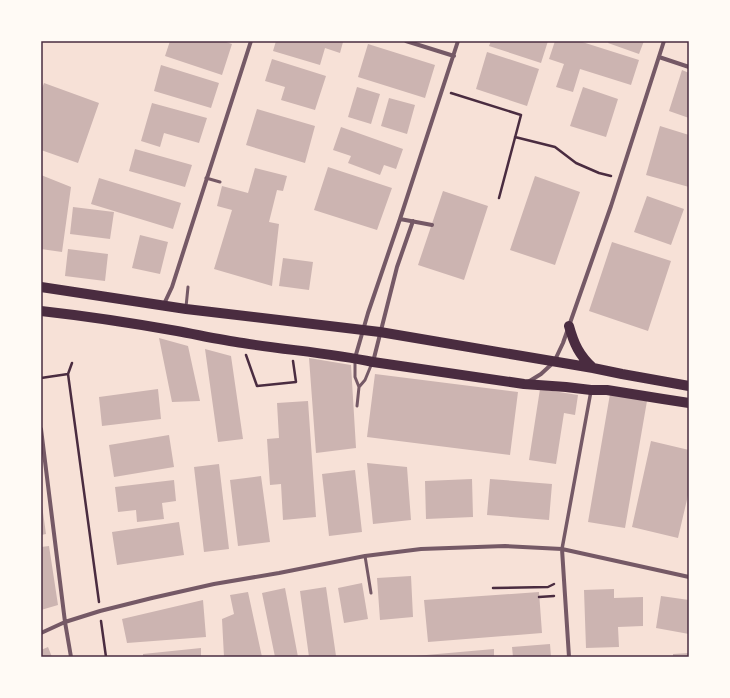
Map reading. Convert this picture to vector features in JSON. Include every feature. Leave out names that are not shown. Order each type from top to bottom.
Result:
[{"type":"main road","points":[[41,287],[163,305],[380,332],[593,368],[689,386]]},
{"type":"main road","points":[[41,311],[79,315],[242,343],[355,358],[372,362],[524,384],[607,390],[663,398],[689,404]]},
{"type":"main road","points":[[569,326],[577,349],[593,368]]},
{"type":"street","points":[[163,305],[172,287],[251,41]]},
{"type":"street","points":[[406,41],[454,56]]},
{"type":"street","points":[[355,358],[458,41]]},
{"type":"street","points":[[524,384],[541,374],[554,362],[569,326],[611,206],[664,41]]},
{"type":"street","points":[[659,57],[689,67]]},
{"type":"street","points":[[400,219],[432,225]]},
{"type":"street","points":[[372,362],[397,267],[413,221]]},
{"type":"street","points":[[569,657],[562,550],[591,390]]},
{"type":"street","points":[[41,429],[65,622],[71,657]]},
{"type":"street","points":[[41,633],[65,622],[100,611],[214,584],[365,556],[421,549],[505,546],[562,550],[689,577]]},
{"type":"lane","points":[[206,178],[220,182]]},
{"type":"lane","points":[[186,308],[188,287]]},
{"type":"lane","points":[[355,358],[355,377],[358,387],[357,406]]},
{"type":"lane","points":[[358,387],[365,380],[372,362]]},
{"type":"lane","points":[[365,556],[372,593]]},
{"type":"path","points":[[442,90],[521,115],[499,198]]},
{"type":"path","points":[[515,137],[555,147],[576,163],[599,173]]},
{"type":"path","points":[[242,343],[257,386],[296,382],[292,349]]},
{"type":"path","points":[[72,363],[68,374],[106,657]]},
{"type":"path","points":[[41,378],[68,374]]},
{"type":"path","points":[[493,588],[548,587],[554,584]]},
{"type":"path","points":[[539,597],[554,596]]},
{"type":"building","points":[[170,41],[223,41],[232,44],[222,75],[165,56]]},
{"type":"building","points":[[276,41],[343,42],[340,53],[325,48],[320,65],[273,51]]},
{"type":"building","points":[[491,41],[548,41],[541,63],[489,46]]},
{"type":"building","points":[[555,41],[579,41],[639,60],[631,85],[580,69],[573,92],[556,87],[564,64],[549,59]]},
{"type":"building","points":[[609,41],[644,41],[639,54],[608,43]]},
{"type":"building","points":[[368,44],[435,65],[425,98],[358,77]]},
{"type":"building","points":[[487,52],[539,69],[527,106],[476,89]]},
{"type":"building","points":[[272,59],[326,76],[315,110],[281,100],[285,87],[265,81]]},
{"type":"building","points":[[161,65],[219,83],[211,108],[154,91]]},
{"type":"building","points":[[682,70],[689,73],[689,118],[669,111]]},
{"type":"building","points":[[44,83],[99,103],[78,163],[41,150],[41,91]]},
{"type":"building","points":[[357,87],[380,94],[371,124],[348,117]]},
{"type":"building","points":[[583,87],[618,99],[606,137],[570,126]]},
{"type":"building","points":[[389,98],[415,105],[407,134],[381,126]]},
{"type":"building","points":[[152,103],[207,118],[199,143],[164,133],[160,147],[141,141]]},
{"type":"building","points":[[257,109],[315,126],[305,163],[246,145]]},
{"type":"building","points":[[660,126],[689,135],[689,187],[646,175]]},
{"type":"building","points":[[341,127],[403,149],[396,169],[384,165],[380,175],[348,163],[351,156],[333,150]]},
{"type":"building","points":[[135,149],[192,165],[185,187],[129,171]]},
{"type":"building","points":[[328,167],[392,188],[377,230],[314,210]]},
{"type":"building","points":[[255,168],[287,176],[283,191],[277,190],[269,222],[279,224],[272,286],[214,269],[232,210],[217,206],[222,186],[248,193]]},
{"type":"building","points":[[41,175],[71,187],[62,252],[41,249]]},
{"type":"building","points":[[535,176],[580,192],[555,265],[510,250]]},
{"type":"building","points":[[99,178],[181,203],[173,229],[91,204]]},
{"type":"building","points":[[443,191],[488,206],[464,280],[418,265]]},
{"type":"building","points":[[647,196],[684,209],[671,245],[634,232]]},
{"type":"building","points":[[73,207],[114,212],[110,239],[70,234]]},
{"type":"building","points":[[140,235],[168,242],[160,274],[132,268]]},
{"type":"building","points":[[612,242],[671,261],[648,331],[589,311]]},
{"type":"building","points":[[68,249],[108,254],[105,281],[65,276]]},
{"type":"building","points":[[283,258],[313,262],[309,290],[279,286]]},
{"type":"building","points":[[159,338],[188,346],[200,401],[172,402]]},
{"type":"building","points":[[205,349],[231,356],[243,439],[218,442]]},
{"type":"building","points":[[309,358],[351,365],[356,448],[316,453]]},
{"type":"building","points":[[375,374],[518,392],[510,455],[367,437]]},
{"type":"building","points":[[158,389],[161,419],[102,426],[99,397]]},
{"type":"building","points":[[540,389],[578,395],[575,415],[564,413],[556,464],[529,460]]},
{"type":"building","points":[[610,394],[647,401],[625,528],[588,522]]},
{"type":"building","points":[[308,401],[316,517],[283,520],[281,484],[270,485],[267,439],[279,438],[277,403]]},
{"type":"building","points":[[169,435],[174,467],[114,477],[109,445]]},
{"type":"building","points":[[651,441],[689,450],[689,491],[678,538],[632,527]]},
{"type":"building","points":[[367,463],[407,467],[411,520],[373,524]]},
{"type":"building","points":[[219,464],[229,549],[204,552],[194,467]]},
{"type":"building","points":[[355,470],[362,532],[329,536],[322,474]]},
{"type":"building","points":[[261,476],[270,542],[238,546],[230,480]]},
{"type":"building","points":[[472,479],[473,517],[426,519],[425,481]]},
{"type":"building","points":[[490,479],[552,484],[549,520],[487,515]]},
{"type":"building","points":[[174,480],[176,501],[162,503],[164,519],[137,522],[136,510],[118,512],[115,487]]},
{"type":"building","points":[[41,505],[46,534],[41,535]]},
{"type":"building","points":[[179,522],[184,555],[117,565],[112,532]]},
{"type":"building","points":[[49,546],[58,605],[41,610],[41,547]]},
{"type":"building","points":[[411,576],[413,617],[380,620],[377,578]]},
{"type":"building","points":[[362,583],[368,619],[344,623],[338,588]]},
{"type":"building","points":[[326,587],[336,656],[309,657],[300,591]]},
{"type":"building","points":[[285,588],[298,657],[275,657],[262,593]]},
{"type":"building","points":[[614,589],[614,598],[643,597],[643,626],[618,627],[619,647],[586,648],[584,590]]},
{"type":"building","points":[[248,592],[262,657],[224,657],[222,619],[234,614],[230,595]]},
{"type":"building","points":[[539,592],[542,633],[428,642],[424,600]]},
{"type":"building","points":[[661,596],[689,600],[689,634],[656,628]]},
{"type":"building","points":[[203,600],[206,637],[127,643],[122,619]]},
{"type":"building","points":[[550,644],[551,657],[513,657],[512,647]]},
{"type":"building","points":[[48,647],[52,657],[41,657],[41,650]]},
{"type":"building","points":[[201,648],[201,657],[143,657],[143,654]]},
{"type":"building","points":[[494,649],[494,657],[415,657],[415,656]]},
{"type":"building","points":[[689,653],[689,657],[673,657],[673,654]]}]
